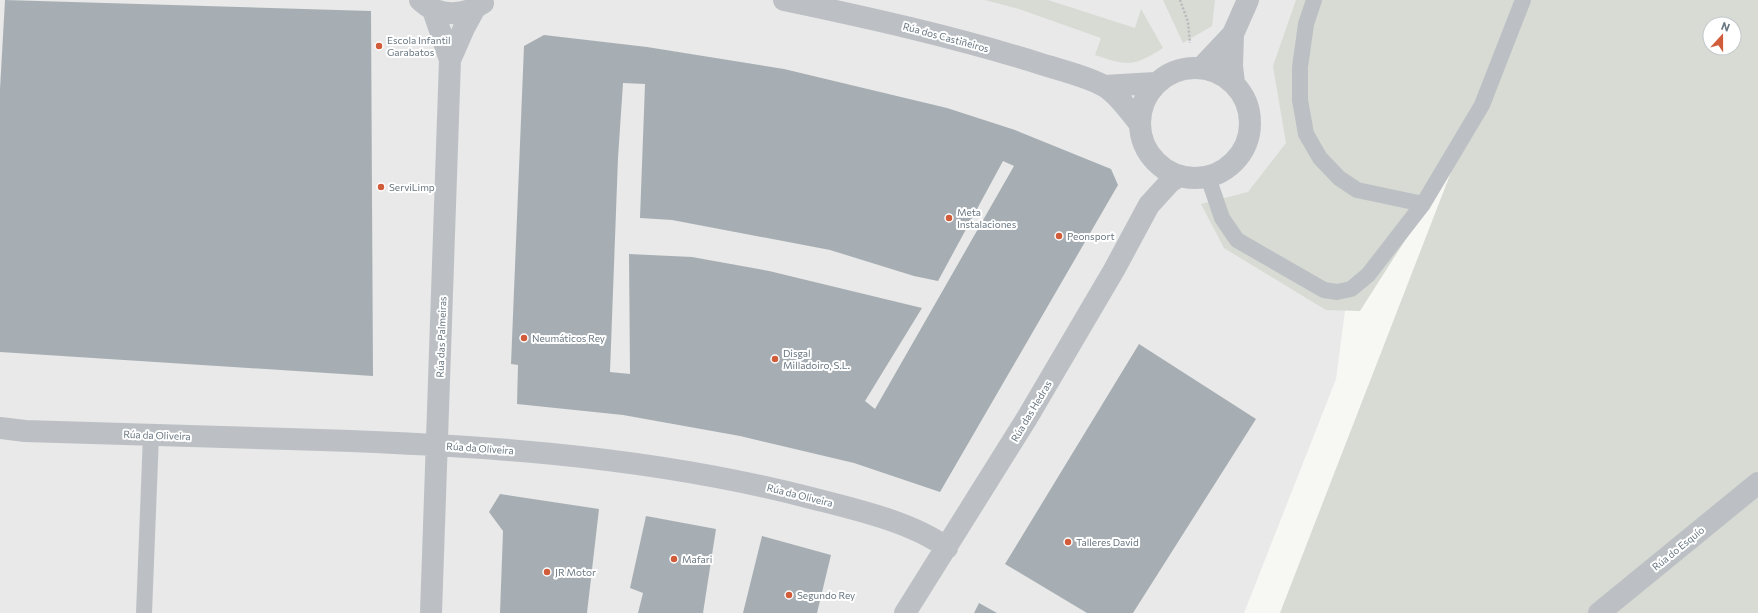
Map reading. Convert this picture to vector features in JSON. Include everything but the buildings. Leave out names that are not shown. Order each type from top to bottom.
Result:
[{"type":"street","name":"Rúa dos Castiñeiros","points":[[784,0],[888,22],[1002,52],[1104,86],[1155,83]]},
{"type":"street","name":"Rúa das Hedras","points":[[1234,83],[1232,66],[1233,34],[1248,0]]},
{"type":"street","points":[[427,5],[448,13],[462,13],[481,4]]},
{"type":"street","name":"Rúa das Palmeiras","points":[[431,613],[450,60],[464,28],[481,4]]},
{"type":"street","name":"Rúa das Palmeiras","points":[[427,5],[450,60]]},
{"type":"street","name":"Rúa das Hedras","points":[[1196,68],[1233,34]]},
{"type":"street","name":"Rúa das Hedras","points":[[1196,68],[1217,72],[1234,83],[1243,94],[1249,110],[1250,127],[1246,144],[1237,159],[1224,170],[1208,177],[1194,178],[1179,176],[1167,171],[1156,163],[1148,151],[1142,137],[1139,123],[1141,109],[1146,95],[1155,83],[1167,75],[1181,69],[1196,68]]},
{"type":"street","name":"Rúa dos Castiñeiros","points":[[1104,86],[1119,100],[1139,123]]},
{"type":"street","name":"Rúa das Hedras","points":[[1148,151],[1152,184],[1149,205]]},
{"type":"street","name":"Rúa das Hedras","points":[[905,613],[947,548],[1073,341],[1149,205],[1170,182],[1179,176]]},
{"type":"street","name":"Rúa da Oliveira","points":[[0,428],[25,431],[437,445],[508,449],[620,462],[691,472],[766,486],[866,513],[933,537],[947,548]]},
{"type":"street","name":"Rúa do Esquío","points":[[1599,613],[1758,483]]},
{"type":"lane","points":[[1314,0],[1306,24],[1300,67],[1300,100],[1306,134],[1320,158],[1339,178],[1357,190],[1423,204]]},
{"type":"lane","points":[[1208,177],[1222,218],[1238,240],[1324,290],[1337,292],[1351,289],[1368,275],[1423,204],[1482,105],[1523,0]]},
{"type":"lane","points":[[144,613],[151,435]]},
{"type":"path","points":[[1180,0],[1188,22],[1196,68]]},
{"type":"shaded area","points":[[0,0],[1386,0],[1336,379],[1244,613],[0,613]]},
{"type":"shaded area","points":[[985,0],[1048,0],[1135,28],[1141,9],[1163,48],[1144,59],[1130,63],[1115,61],[1095,55],[1101,38],[1019,9]]},
{"type":"shaded area","points":[[1163,0],[1215,0],[1212,26],[1183,43]]},
{"type":"shaded area","points":[[1296,0],[1758,0],[1758,613],[1280,613],[1455,162],[1360,311],[1326,310],[1224,248],[1201,204],[1248,192],[1286,143],[1273,66]]},
{"type":"place","name":"Escola Infantil Garabatos","points":[[379,46]]},
{"type":"place","name":"ServiLimp","points":[[381,187]]},
{"type":"place","name":"Meta Instalaciones","points":[[949,218]]},
{"type":"place","name":"Peonsport","points":[[1059,236]]},
{"type":"place","name":"Neumáticos Rey","points":[[524,338]]},
{"type":"place","name":"Disgal Milladoiro, S.L.","points":[[775,359]]},
{"type":"place","name":"Talleres David","points":[[1068,542]]},
{"type":"place","name":"Mafari","points":[[674,559]]},
{"type":"place","name":"JR Motor","points":[[547,572]]},
{"type":"place","name":"Segundo Rey","points":[[789,595]]}]
